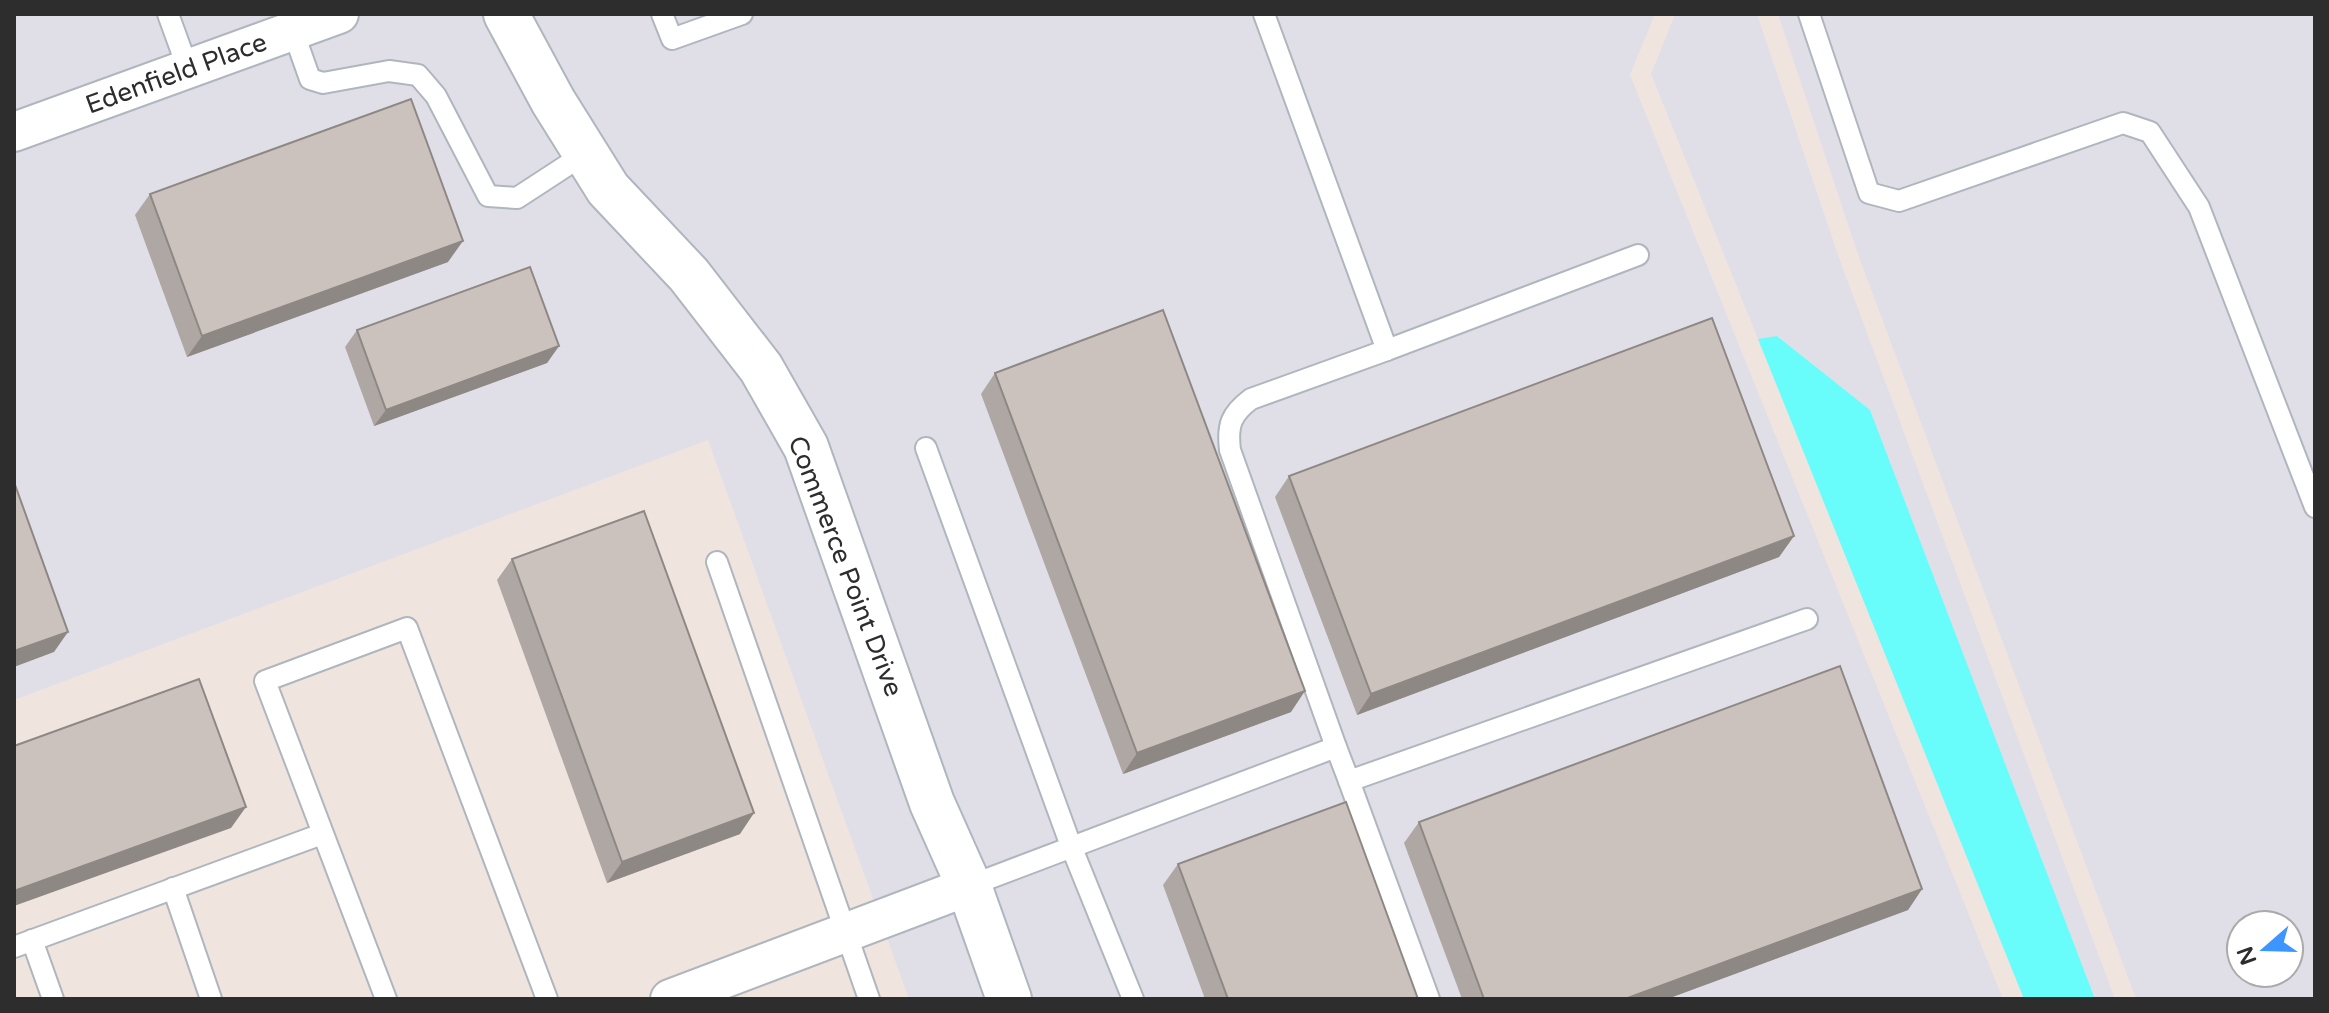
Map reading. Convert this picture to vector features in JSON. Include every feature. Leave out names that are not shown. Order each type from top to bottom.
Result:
[{"type":"street","name":"Edenfield Place","points":[[14,132],[339,14]]},
{"type":"street","name":"Commerce Point Drive","points":[[506,14],[608,189],[689,275],[761,368],[806,447],[932,803],[969,886],[1009,999]]},
{"type":"street","points":[[670,999],[969,886]]},
{"type":"lane","points":[[168,14],[188,69]]},
{"type":"lane","points":[[662,14],[672,39],[742,14]]},
{"type":"lane","points":[[1264,14],[1387,350]]},
{"type":"lane","points":[[1809,14],[1869,193],[1899,201],[2123,123],[2150,132],[2199,207],[2315,507]]},
{"type":"lane","points":[[293,31],[310,79],[323,83],[389,71],[418,75],[436,96],[488,196],[517,198],[586,153]]},
{"type":"lane","points":[[1429,999],[1230,450],[1228,430],[1234,411],[1251,399],[1638,255]]},
{"type":"lane","points":[[926,448],[1071,846],[1133,999]]},
{"type":"lane","points":[[717,562],[869,999]]},
{"type":"lane","points":[[1349,781],[1807,619]]},
{"type":"lane","points":[[386,999],[265,681],[407,628],[547,999]]},
{"type":"lane","points":[[969,886],[1336,747]]},
{"type":"lane","points":[[53,999],[23,944],[322,834]]},
{"type":"lane","points":[[173,888],[211,999]]},
{"type":"shaded area","points":[[14,14],[1655,14],[1630,75],[2003,999],[909,999],[708,440],[14,700]]},
{"type":"shaded area","points":[[1675,14],[1757,14],[1838,255],[2115,999],[2095,999],[1870,411],[1778,336],[1758,339],[1651,74]]},
{"type":"shaded area","points":[[1778,14],[2315,14],[2315,999],[2136,999],[1856,249]]},
{"type":"water","points":[[1777,336],[1870,410],[2095,999],[2024,999],[1758,339]]},
{"type":"building","points":[[411,99],[463,241],[202,336],[150,194]]},
{"type":"building","points":[[530,267],[559,346],[386,410],[357,330]]},
{"type":"building","points":[[1163,310],[1305,691],[1137,753],[995,373]]},
{"type":"building","points":[[1712,318],[1794,536],[1371,694],[1289,476]]},
{"type":"building","points":[[14,482],[68,632],[14,651]]},
{"type":"building","points":[[644,511],[754,813],[622,862],[512,559]]},
{"type":"building","points":[[1840,666],[1922,889],[1625,999],[1484,999],[1419,822]]},
{"type":"building","points":[[199,679],[246,807],[14,891],[14,746]]},
{"type":"building","points":[[1346,802],[1418,999],[1228,999],[1178,864]]}]
